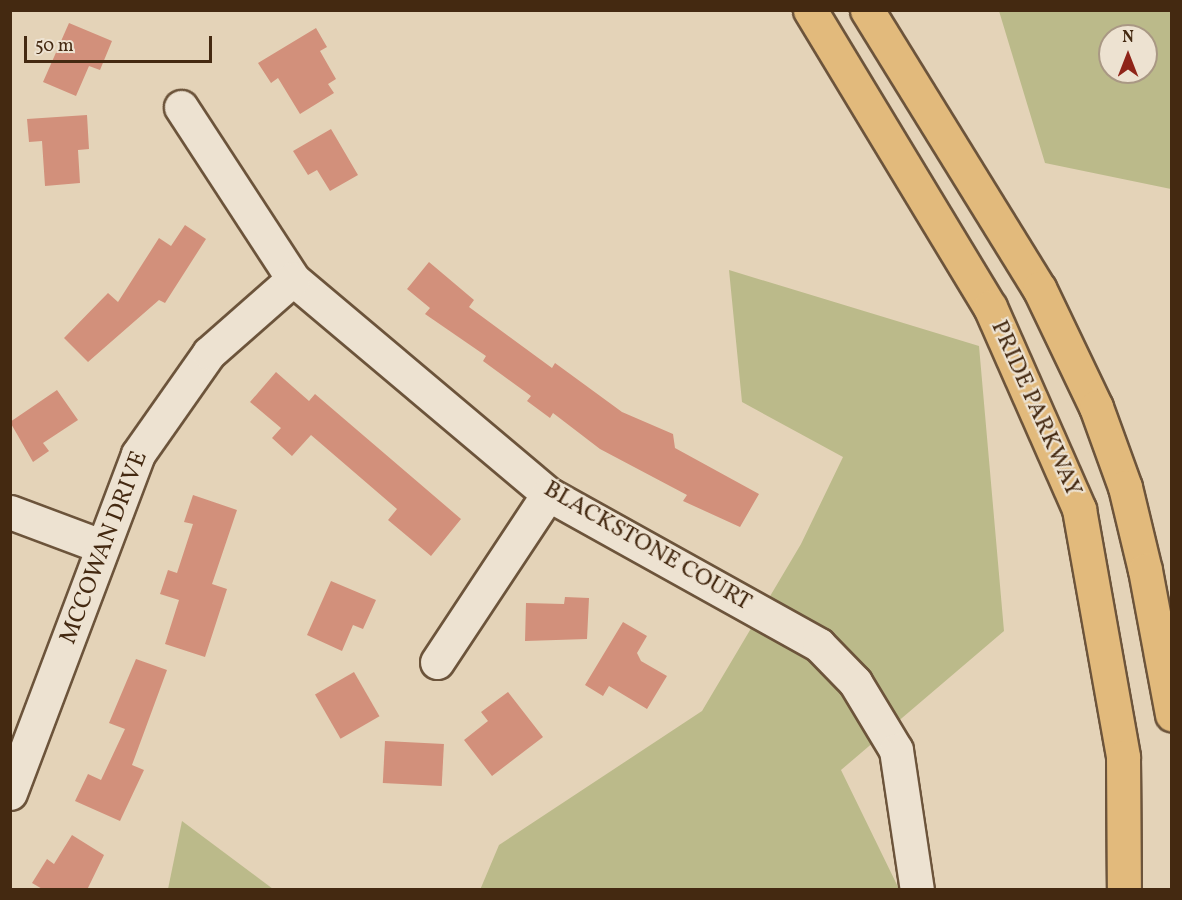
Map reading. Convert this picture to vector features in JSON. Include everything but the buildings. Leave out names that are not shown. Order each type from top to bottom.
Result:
[{"type":"main road","name":"PRIDE PARKWAY","points":[[810,10],[990,307],[1079,509],[1123,758],[1124,890]]},
{"type":"main road","points":[[867,10],[1039,288],[1096,407],[1125,487],[1145,570],[1172,714]]},
{"type":"street","name":"BLACKSTONE COURT","points":[[181,107],[293,279],[548,494],[819,645],[855,682],[896,750],[917,890]]},
{"type":"street","name":"MCCOWAN DRIVE","points":[[10,793],[101,546],[138,454],[172,401],[209,353],[293,279]]},
{"type":"street","points":[[436,662],[548,494]]},
{"type":"street","points":[[10,512],[101,546]]},
{"type":"shaded area","points":[[999,11],[1171,11],[1171,189],[1045,163]]},
{"type":"shaded area","points":[[729,270],[979,346],[1004,631],[841,770],[899,889],[480,890],[499,845],[702,711],[801,544],[843,457],[742,402]]},
{"type":"shaded area","points":[[182,821],[273,889],[168,889]]}]
